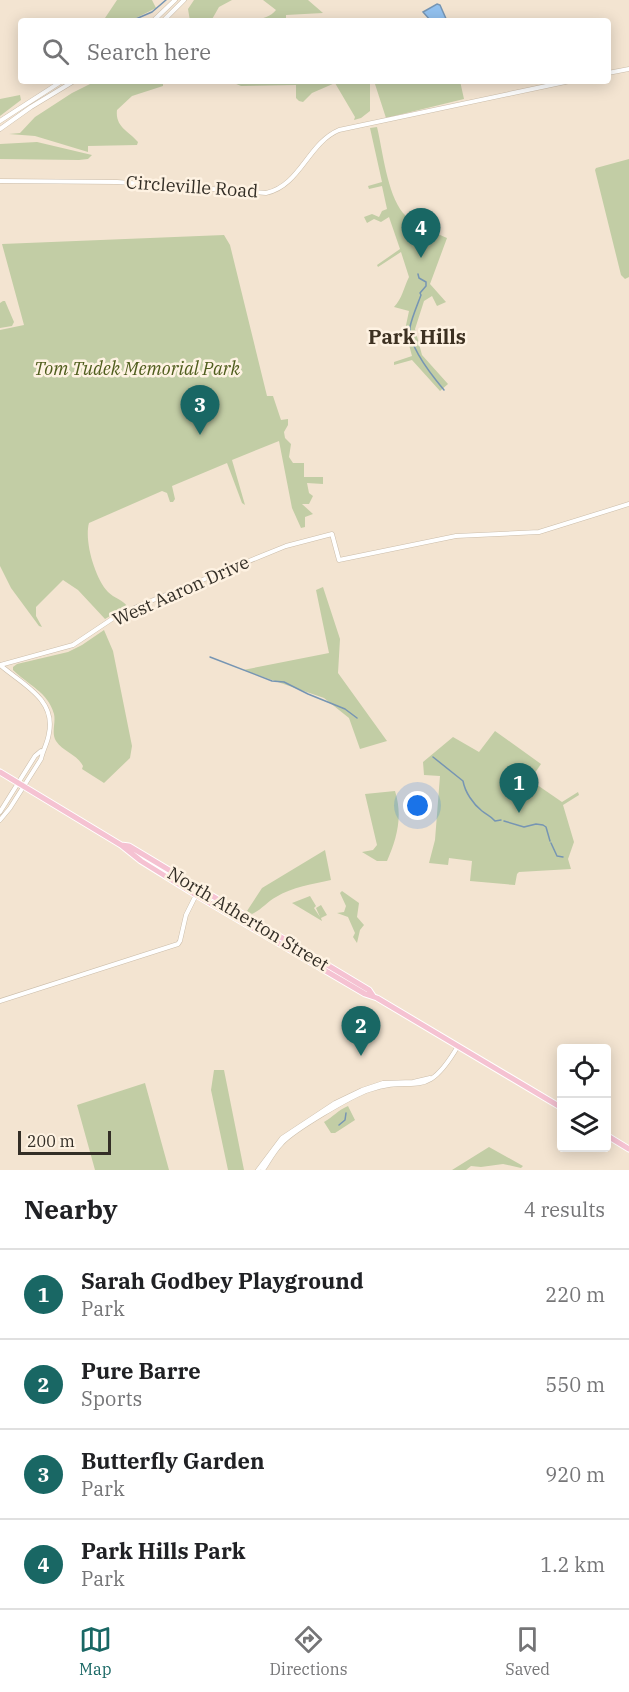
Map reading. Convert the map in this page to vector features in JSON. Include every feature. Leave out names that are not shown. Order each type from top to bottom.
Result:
[{"type":"main road","name":"North Atherton Street","points":[[0,772],[121,845],[141,861],[369,990],[373,996],[557,1106]]},
{"type":"main road","points":[[611,1138],[629,1149]]},
{"type":"street","points":[[156,18],[175,0]]},
{"type":"street","points":[[166,18],[184,0]]},
{"type":"street","points":[[611,72],[629,69]]},
{"type":"street","points":[[0,121],[57,84]]},
{"type":"street","points":[[0,129],[69,84]]},
{"type":"street","name":"Circleville Road","points":[[0,182],[117,182],[266,193],[278,190],[286,184],[322,141],[339,130],[556,84]]},
{"type":"street","name":"West Aaron Drive","points":[[0,665],[73,645],[126,612],[286,546],[332,534],[339,560],[456,536],[530,534],[629,504]]},
{"type":"street","points":[[13,676],[10,667],[16,661]]},
{"type":"street","points":[[0,665],[40,697],[48,709],[50,720],[49,733],[41,752],[35,756],[0,820]]},
{"type":"street","points":[[0,812],[21,785]]},
{"type":"street","points":[[0,1001],[174,946],[180,941],[186,915],[197,892]]},
{"type":"street","points":[[263,1170],[284,1141],[361,1094],[384,1086],[419,1084],[434,1077],[446,1066],[458,1046]]},
{"type":"street","points":[[258,1170],[282,1138],[338,1102],[366,1088],[383,1083],[413,1082],[434,1077]]},
{"type":"green space","points":[[117,0],[152,0],[156,8],[136,18],[105,18]]},
{"type":"green space","points":[[194,0],[232,0],[219,7],[213,18],[190,18],[188,9]]},
{"type":"green space","points":[[263,0],[308,0],[323,13],[286,15],[286,18],[262,18],[276,10]]},
{"type":"green space","points":[[90,84],[163,84],[163,86],[132,96],[117,110],[120,125],[138,142],[137,145],[88,146],[88,152],[35,136],[9,134],[20,133],[35,117]]},
{"type":"green space","points":[[236,84],[333,84],[312,93],[303,102],[296,98],[296,85],[241,86]]},
{"type":"green space","points":[[336,84],[370,84],[370,111],[354,120],[355,117]]},
{"type":"green space","points":[[375,84],[461,84],[464,99],[386,118]]},
{"type":"green space","points":[[20,95],[21,100],[0,116],[0,99]]},
{"type":"green space","points":[[377,127],[389,184],[403,213],[424,228],[447,238],[430,284],[446,302],[437,306],[432,296],[424,301],[415,329],[422,355],[448,384],[440,391],[412,360],[394,365],[394,362],[412,356],[405,330],[409,311],[394,307],[409,277],[401,252],[378,267],[377,265],[400,249],[389,217],[381,222],[374,219],[367,223],[364,217],[372,214],[379,217],[382,211],[387,209],[382,186],[369,189],[368,186],[382,182],[370,128]]},
{"type":"green space","points":[[37,142],[92,155],[88,159],[79,160],[0,159],[0,144]]},
{"type":"green space","points":[[629,159],[629,277],[625,279],[621,275],[595,170]]},
{"type":"green space","name":"Tom Tudek Memorial Park","points":[[224,235],[230,245],[267,396],[273,396],[281,420],[288,419],[284,432],[285,438],[291,444],[289,457],[293,463],[304,463],[304,477],[323,477],[323,484],[307,483],[309,493],[313,496],[309,504],[302,504],[313,514],[305,517],[305,527],[301,528],[292,508],[279,441],[232,460],[245,505],[242,503],[227,463],[172,486],[175,499],[173,502],[170,502],[167,493],[162,491],[89,523],[89,549],[99,578],[108,592],[127,606],[105,619],[78,590],[63,580],[36,607],[36,616],[42,627],[39,626],[11,588],[0,566],[0,330],[24,325],[2,244]]},
{"type":"green space","points":[[3,301],[14,322],[12,326],[0,328],[0,303]]},
{"type":"green space","points":[[323,587],[340,639],[338,673],[387,741],[360,749],[349,718],[324,698],[243,670],[329,653],[316,590]]},
{"type":"green space","points":[[104,630],[113,651],[132,746],[130,758],[104,783],[82,769],[83,766],[77,759],[59,745],[54,735],[54,714],[51,706],[42,694],[13,670],[13,667],[17,664],[68,652]]},
{"type":"green space","points":[[495,731],[541,764],[530,780],[562,802],[578,792],[579,795],[563,805],[574,842],[568,859],[571,869],[519,872],[515,885],[470,881],[472,861],[449,858],[448,865],[429,863],[435,840],[440,776],[424,775],[423,762],[453,737],[479,752]]},
{"type":"green space","points":[[395,791],[399,818],[394,844],[387,861],[377,861],[362,852],[373,850],[377,845],[365,794]]},
{"type":"green space","points":[[325,850],[331,880],[303,886],[282,894],[252,914],[247,911],[262,888]]},
{"type":"green space","points":[[342,891],[359,903],[357,917],[364,925],[360,930],[357,943],[353,937],[355,933],[348,917],[337,913],[344,912],[346,906],[340,893]]},
{"type":"green space","points":[[310,896],[320,917],[316,908],[321,905],[327,915],[321,918],[322,921],[292,903]]},
{"type":"green space","points":[[214,1070],[224,1070],[244,1170],[228,1170],[211,1090]]},
{"type":"green space","points":[[145,1083],[169,1170],[95,1170],[77,1105]]},
{"type":"green space","points":[[348,1106],[355,1120],[335,1133],[331,1133],[324,1122]]},
{"type":"green space","points":[[489,1147],[523,1166],[521,1168],[503,1164],[452,1170]]},
{"type":"water","points":[[437,4],[440,5],[446,18],[428,18],[423,12]]},
{"type":"waterway","points":[[138,18],[152,12],[166,0]]},
{"type":"waterway","points":[[418,274],[419,278],[426,282],[426,286],[420,293],[410,327],[410,335],[422,361],[444,390]]},
{"type":"waterway","points":[[210,657],[272,681],[284,682],[345,709],[357,718]]},
{"type":"waterway","points":[[433,757],[463,781],[468,793],[479,808],[495,821],[501,820]]},
{"type":"waterway","points":[[504,821],[524,827],[543,825],[546,827],[550,841]]},
{"type":"waterway","points":[[551,843],[557,856],[563,857]]},
{"type":"waterway","points":[[339,1125],[345,1120],[346,1113]]},
{"type":"place","name":"Park Hills Park","points":[[421,258]]},
{"type":"place","name":"Butterfly Garden","points":[[200,435]]},
{"type":"place","name":"Sarah Godbey Playground","points":[[519,813]]},
{"type":"place","name":"Pure Barre","points":[[361,1056]]},
{"type":"district","name":"Park Hills","points":[[417,337]]}]
